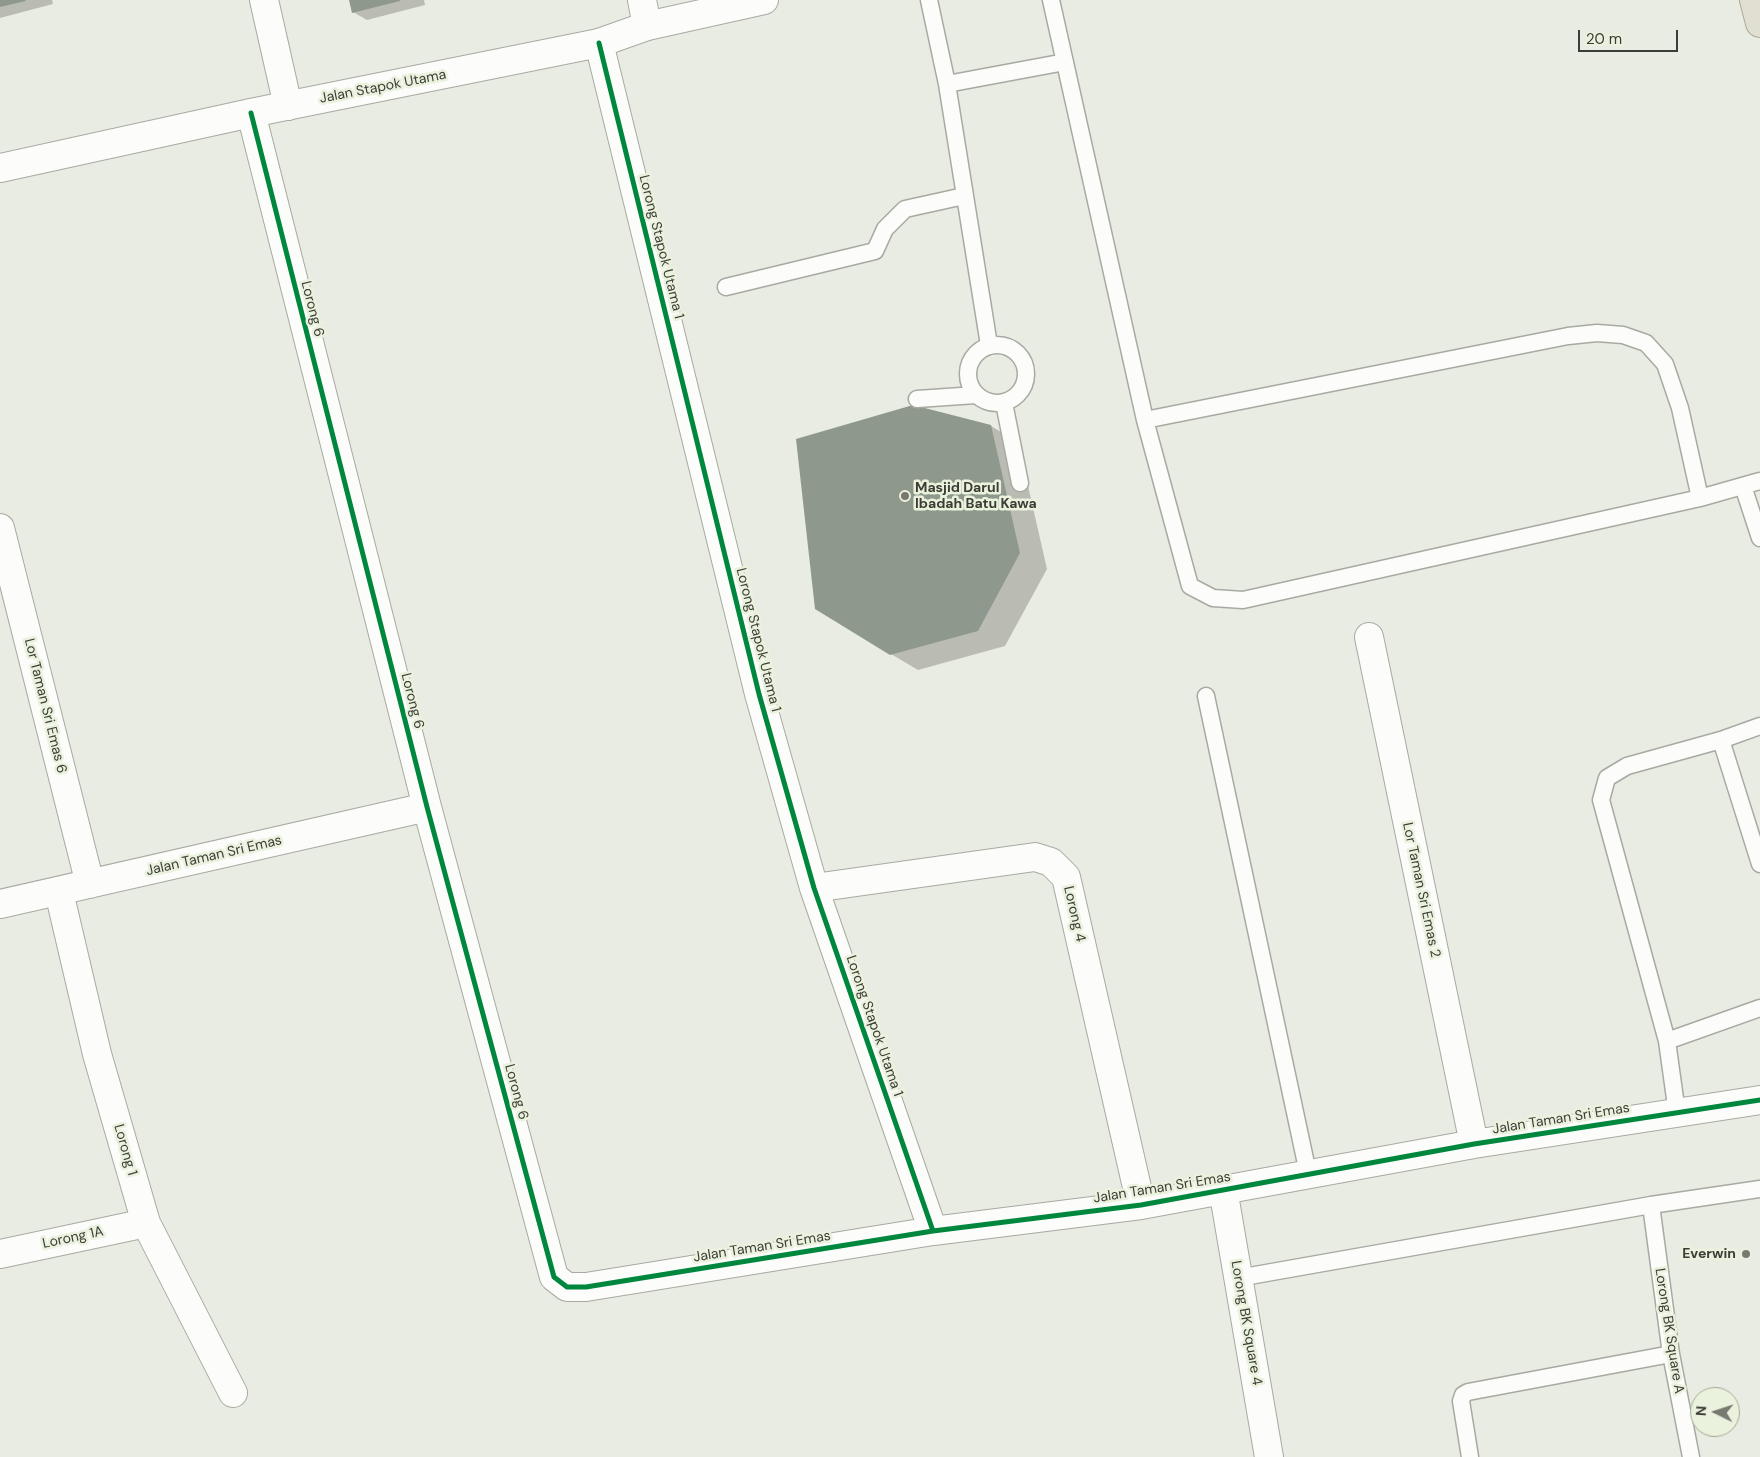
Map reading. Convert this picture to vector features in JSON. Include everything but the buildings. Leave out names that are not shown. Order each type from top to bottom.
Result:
[{"type":"highway","points":[[1754,0],[1760,23]]},
{"type":"street","points":[[264,0],[288,106]]},
{"type":"street","name":"Jalan Stapok Utama","points":[[0,168],[251,113],[599,43],[644,13],[764,0]]},
{"type":"street","name":"Lorong Stapok Utama 1","points":[[599,43],[759,694],[814,888],[932,1230]]},
{"type":"street","name":"Lorong 6","points":[[251,113],[427,807],[554,1277],[567,1287]]},
{"type":"street","name":"Lor Taman Sri Emas 6","points":[[0,528],[90,884]]},
{"type":"street","name":"Lor Taman Sri Emas 2","points":[[1369,637],[1474,1144]]},
{"type":"street","name":"Jalan Taman Sri Emas","points":[[0,904],[427,807]]},
{"type":"street","name":"Lorong 4","points":[[814,888],[1035,857],[1051,862],[1066,877],[1141,1205]]},
{"type":"street","name":"Lorong 1","points":[[59,892],[97,1054],[146,1223],[233,1393]]},
{"type":"street","name":"Jalan Taman Sri Emas","points":[[567,1287],[586,1287],[932,1230],[1141,1205],[1474,1144],[1760,1100]]},
{"type":"street","name":"Lorong BK Square 4","points":[[1223,1189],[1269,1457]]},
{"type":"street","name":"Lorong 1A","points":[[0,1254],[146,1223]]},
{"type":"lane","points":[[930,0],[947,84],[990,345]]},
{"type":"lane","points":[[1051,0],[1145,420],[1190,586],[1213,598],[1243,600],[1700,498],[1760,481]]},
{"type":"lane","points":[[947,84],[1065,62]]},
{"type":"lane","points":[[726,287],[874,251],[885,228],[905,209],[964,196]]},
{"type":"lane","points":[[1145,420],[1568,336],[1597,333],[1623,336],[1646,343],[1665,364],[1680,408],[1700,498]]},
{"type":"lane","points":[[999,344],[1016,351],[1026,367],[1024,385],[1013,400],[994,404],[984,401],[976,395],[968,380],[970,362],[975,355],[990,345],[999,344]]},
{"type":"lane","points":[[917,400],[976,395]]},
{"type":"lane","points":[[1004,403],[1020,483]]},
{"type":"lane","points":[[1743,486],[1760,538]]},
{"type":"lane","points":[[1206,696],[1308,1173]]},
{"type":"lane","points":[[1677,1113],[1667,1041],[1601,800],[1607,778],[1627,766],[1721,740],[1760,726]]},
{"type":"lane","points":[[1721,740],[1760,864]]},
{"type":"lane","points":[[1667,1041],[1760,1008]]},
{"type":"lane","points":[[1238,1278],[1651,1205],[1760,1189]]},
{"type":"lane","name":"Lorong BK Square A","points":[[1651,1205],[1671,1354],[1691,1457]]},
{"type":"lane","points":[[1470,1457],[1461,1401],[1463,1395],[1468,1392],[1671,1354]]},
{"type":"cycle path","points":[[599,43],[759,694],[814,888],[933,1231]]},
{"type":"cycle path","points":[[251,113],[427,807],[554,1277],[567,1287],[586,1287],[933,1231],[1141,1205],[1474,1144],[1760,1100]]},
{"type":"place","name":"Masjid Darul Ibadah Batu Kawa","points":[[905,496]]},
{"type":"place","name":"Everwin","points":[[1746,1254]]}]
